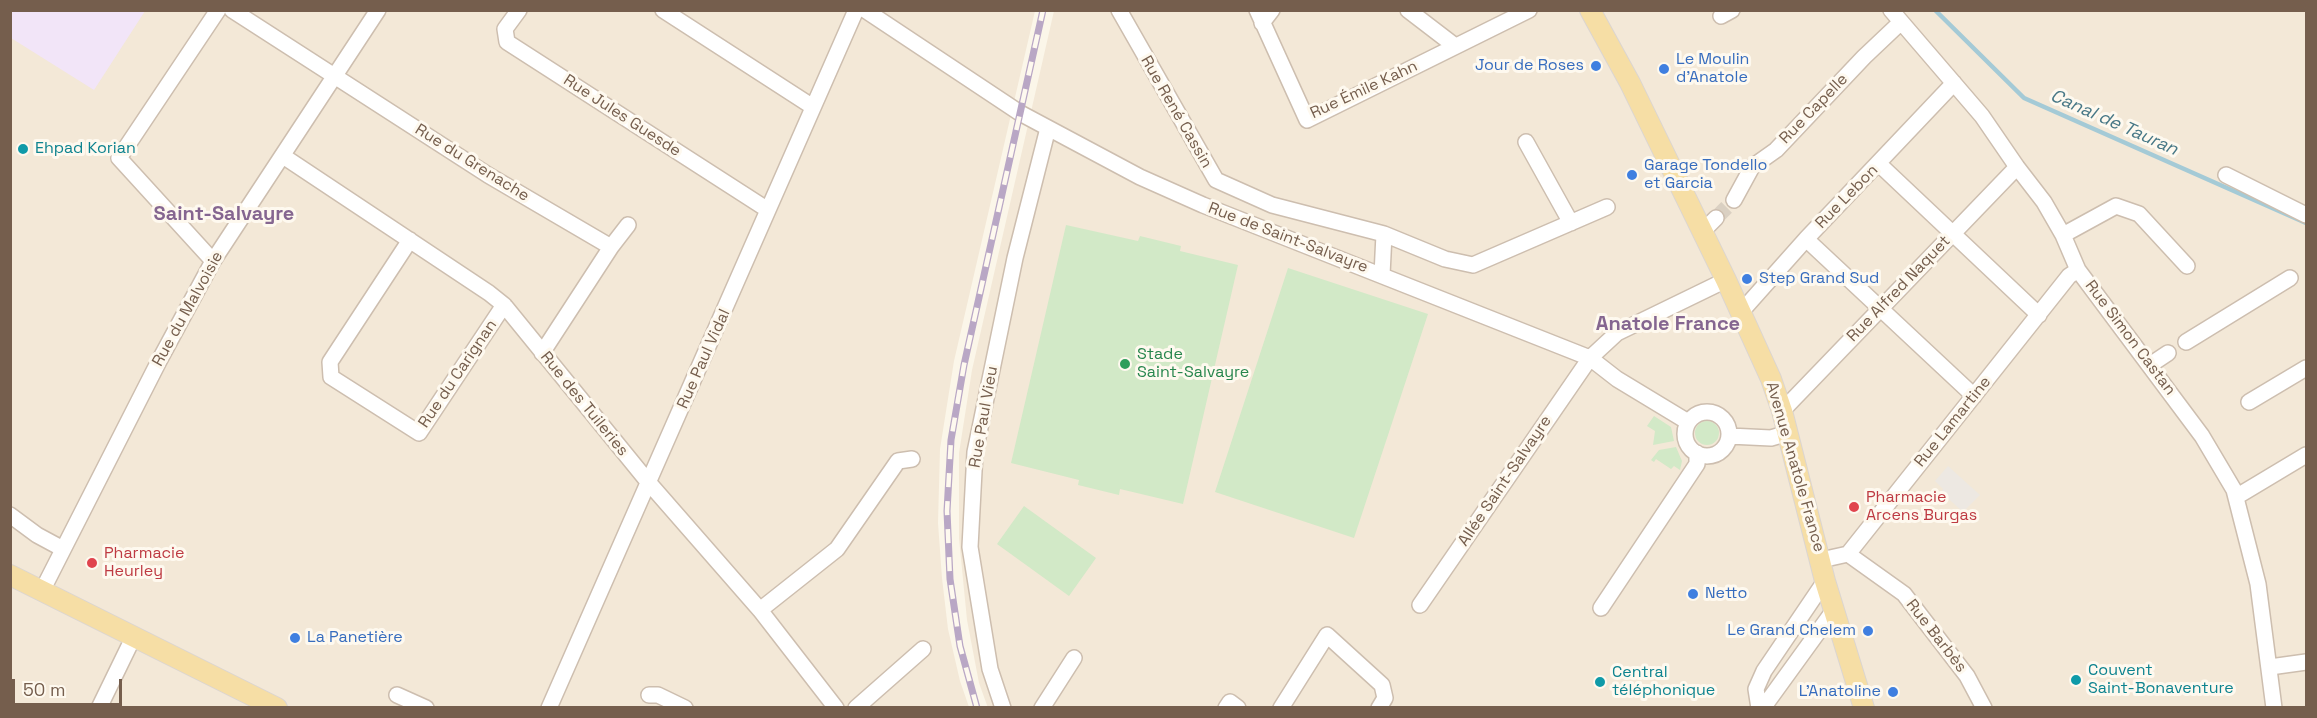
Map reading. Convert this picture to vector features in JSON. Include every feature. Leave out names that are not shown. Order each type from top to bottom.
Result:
[{"type":"main road","name":"Avenue Anatole France","points":[[1590,10],[1709,225],[1726,280],[1771,379],[1788,433],[1825,581],[1864,708]]},
{"type":"main road","points":[[10,575],[278,708]]},
{"type":"street","points":[[213,261],[119,158],[218,10]]},
{"type":"street","name":"Rue du Grenache","points":[[232,10],[489,175],[611,247]]},
{"type":"street","name":"Rue du Malvoisie","points":[[42,591],[179,322],[213,261],[378,10]]},
{"type":"street","name":"Rue Jules Guesde","points":[[519,10],[505,29],[507,42],[768,210]]},
{"type":"street","points":[[663,10],[813,107]]},
{"type":"street","name":"Rue Paul Vidal","points":[[549,708],[856,10]]},
{"type":"street","name":"Rue de Saint-Salvayre","points":[[865,10],[1020,113],[1140,177],[1590,358],[1617,379],[1689,422]]},
{"type":"street","name":"Rue René Cassin","points":[[1119,10],[1216,180],[1272,205],[1384,234],[1445,259],[1473,265],[1607,207]]},
{"type":"street","points":[[1260,17],[1272,10]]},
{"type":"street","points":[[1408,10],[1455,46]]},
{"type":"street","name":"Rue Émile Kahn","points":[[1260,17],[1307,120],[1529,10]]},
{"type":"street","name":"Rue Simon Castan","points":[[1896,16],[1982,116],[2044,202],[2063,235],[2078,270],[2202,436],[2234,490],[2258,584],[2274,708]]},
{"type":"street","name":"Rue Capelle","points":[[1734,200],[1752,167],[1776,150],[1864,57],[1896,16]]},
{"type":"street","name":"Rue Lebon","points":[[1741,312],[1806,239],[1954,84]]},
{"type":"street","name":"Rue Paul Vieu","points":[[1003,708],[990,669],[970,547],[975,452],[1015,258],[1048,128]]},
{"type":"street","points":[[1526,142],[1571,223]]},
{"type":"street","name":"Rue des Tuileries","points":[[283,156],[504,305],[649,483],[760,610],[836,708]]},
{"type":"street","points":[[1879,164],[2039,315]]},
{"type":"street","name":"Rue Alfred Naquet","points":[[1782,411],[2017,167]]},
{"type":"street","points":[[2226,175],[2307,215]]},
{"type":"street","points":[[2063,235],[2116,206],[2139,214],[2187,266]]},
{"type":"street","points":[[542,353],[611,247],[628,225]]},
{"type":"street","points":[[1382,275],[1384,234]]},
{"type":"street","points":[[1806,239],[1974,396]]},
{"type":"street","name":"Rue du Carignan","points":[[410,240],[330,362],[332,376],[418,433],[504,305]]},
{"type":"street","name":"Rue Lamartine","points":[[1848,554],[2069,276],[2078,270]]},
{"type":"street","points":[[2186,342],[2290,278]]},
{"type":"street","points":[[1590,358],[1617,333],[1726,280]]},
{"type":"street","points":[[2150,365],[2168,353]]},
{"type":"street","name":"Allée Saint-Salvayre","points":[[1420,605],[1590,358]]},
{"type":"street","points":[[2249,402],[2307,368]]},
{"type":"street","points":[[1711,412],[1722,418],[1727,425],[1729,436],[1726,446],[1710,456],[1691,449],[1685,438],[1686,427],[1692,417],[1700,413],[1711,412]]},
{"type":"street","points":[[1729,436],[1771,438],[1788,433]]},
{"type":"street","points":[[1601,608],[1697,464],[1697,453]]},
{"type":"street","points":[[2236,497],[2307,455]]},
{"type":"street","points":[[760,610],[837,549],[898,461],[912,459]]},
{"type":"street","points":[[10,514],[38,535],[63,549]]},
{"type":"street","points":[[1821,560],[1848,554]]},
{"type":"street","name":"Rue Barbès","points":[[1848,554],[1904,594],[1967,676],[1984,708]]},
{"type":"street","points":[[1761,708],[1756,689],[1764,671],[1825,581]]},
{"type":"street","points":[[1761,708],[1834,610]]},
{"type":"street","points":[[1281,708],[1327,635],[1382,685],[1385,698],[1379,708]]},
{"type":"street","points":[[99,708],[134,636]]},
{"type":"street","points":[[856,708],[922,649]]},
{"type":"street","points":[[1042,708],[1074,658]]},
{"type":"street","points":[[2270,667],[2307,662]]},
{"type":"street","points":[[397,695],[426,708]]},
{"type":"street","points":[[649,695],[658,695],[685,708]]},
{"type":"shaded area","points":[[10,11],[1035,11],[954,361],[940,449],[938,523],[942,578],[948,629],[960,681],[969,707],[11,707]]},
{"type":"shaded area","points":[[10,11],[145,11],[94,90],[11,38]]},
{"type":"shaded area","points":[[1054,11],[2306,11],[2306,707],[988,708],[979,683],[967,620],[959,538],[959,453],[972,370]]},
{"type":"shaded area","points":[[1948,466],[1980,495],[1963,512],[1941,492],[1943,489],[1935,481]]},
{"type":"green space","name":"Stade Saint-Salvayre","points":[[1066,225],[1138,241],[1140,236],[1181,246],[1180,251],[1238,265],[1183,504],[1120,489],[1119,495],[1078,485],[1079,480],[1011,463]]},
{"type":"green space","name":"Stade Saint-Salvayre","points":[[1288,268],[1428,314],[1354,538],[1215,492]]},
{"type":"green space","points":[[1654,416],[1671,427],[1674,441],[1653,445],[1655,431],[1647,426]]},
{"type":"green space","points":[[1707,421],[1712,422],[1718,428],[1718,438],[1712,444],[1707,445],[1702,444],[1696,438],[1695,433],[1696,428],[1702,422]]},
{"type":"green space","points":[[1676,447],[1682,461],[1680,470],[1674,466],[1671,469],[1656,459],[1654,462],[1651,460],[1659,450]]},
{"type":"green space","points":[[1024,506],[1096,558],[1069,596],[997,544]]},
{"type":"waterway","name":"Canal de Tauran","points":[[1935,10],[2024,98],[2306,223]]},
{"type":"tunnel","points":[[1716,218],[1734,200]]},
{"type":"railway","points":[[977,708],[960,646],[950,579],[947,511],[951,440],[964,365],[1043,10]]},
{"type":"place","name":"Jour de Roses","points":[[1596,66]]},
{"type":"place","name":"Le Moulin d'Anatole","points":[[1664,69]]},
{"type":"place","name":"Ehpad Korian","points":[[23,149]]},
{"type":"place","name":"Garage Tondello et Garcia","points":[[1632,175]]},
{"type":"place","name":"Step Grand Sud","points":[[1747,279]]},
{"type":"place","name":"Stade Saint-Salvayre","points":[[1125,364]]},
{"type":"place","name":"Pharmacie Arcens Burgas","points":[[1854,507]]},
{"type":"place","name":"Pharmacie Heurley","points":[[92,563]]},
{"type":"place","name":"Netto","points":[[1693,594]]},
{"type":"place","name":"Le Grand Chelem","points":[[1868,631]]},
{"type":"place","name":"La Panetière","points":[[295,638]]},
{"type":"place","name":"Couvent Saint-Bonaventure","points":[[2076,680]]},
{"type":"place","name":"Central téléphonique","points":[[1600,682]]},
{"type":"place","name":"L'Anatoline","points":[[1893,692]]},
{"type":"district","name":"Saint-Salvayre","points":[[224,215]]},
{"type":"district","name":"Anatole France","points":[[1668,325]]}]
